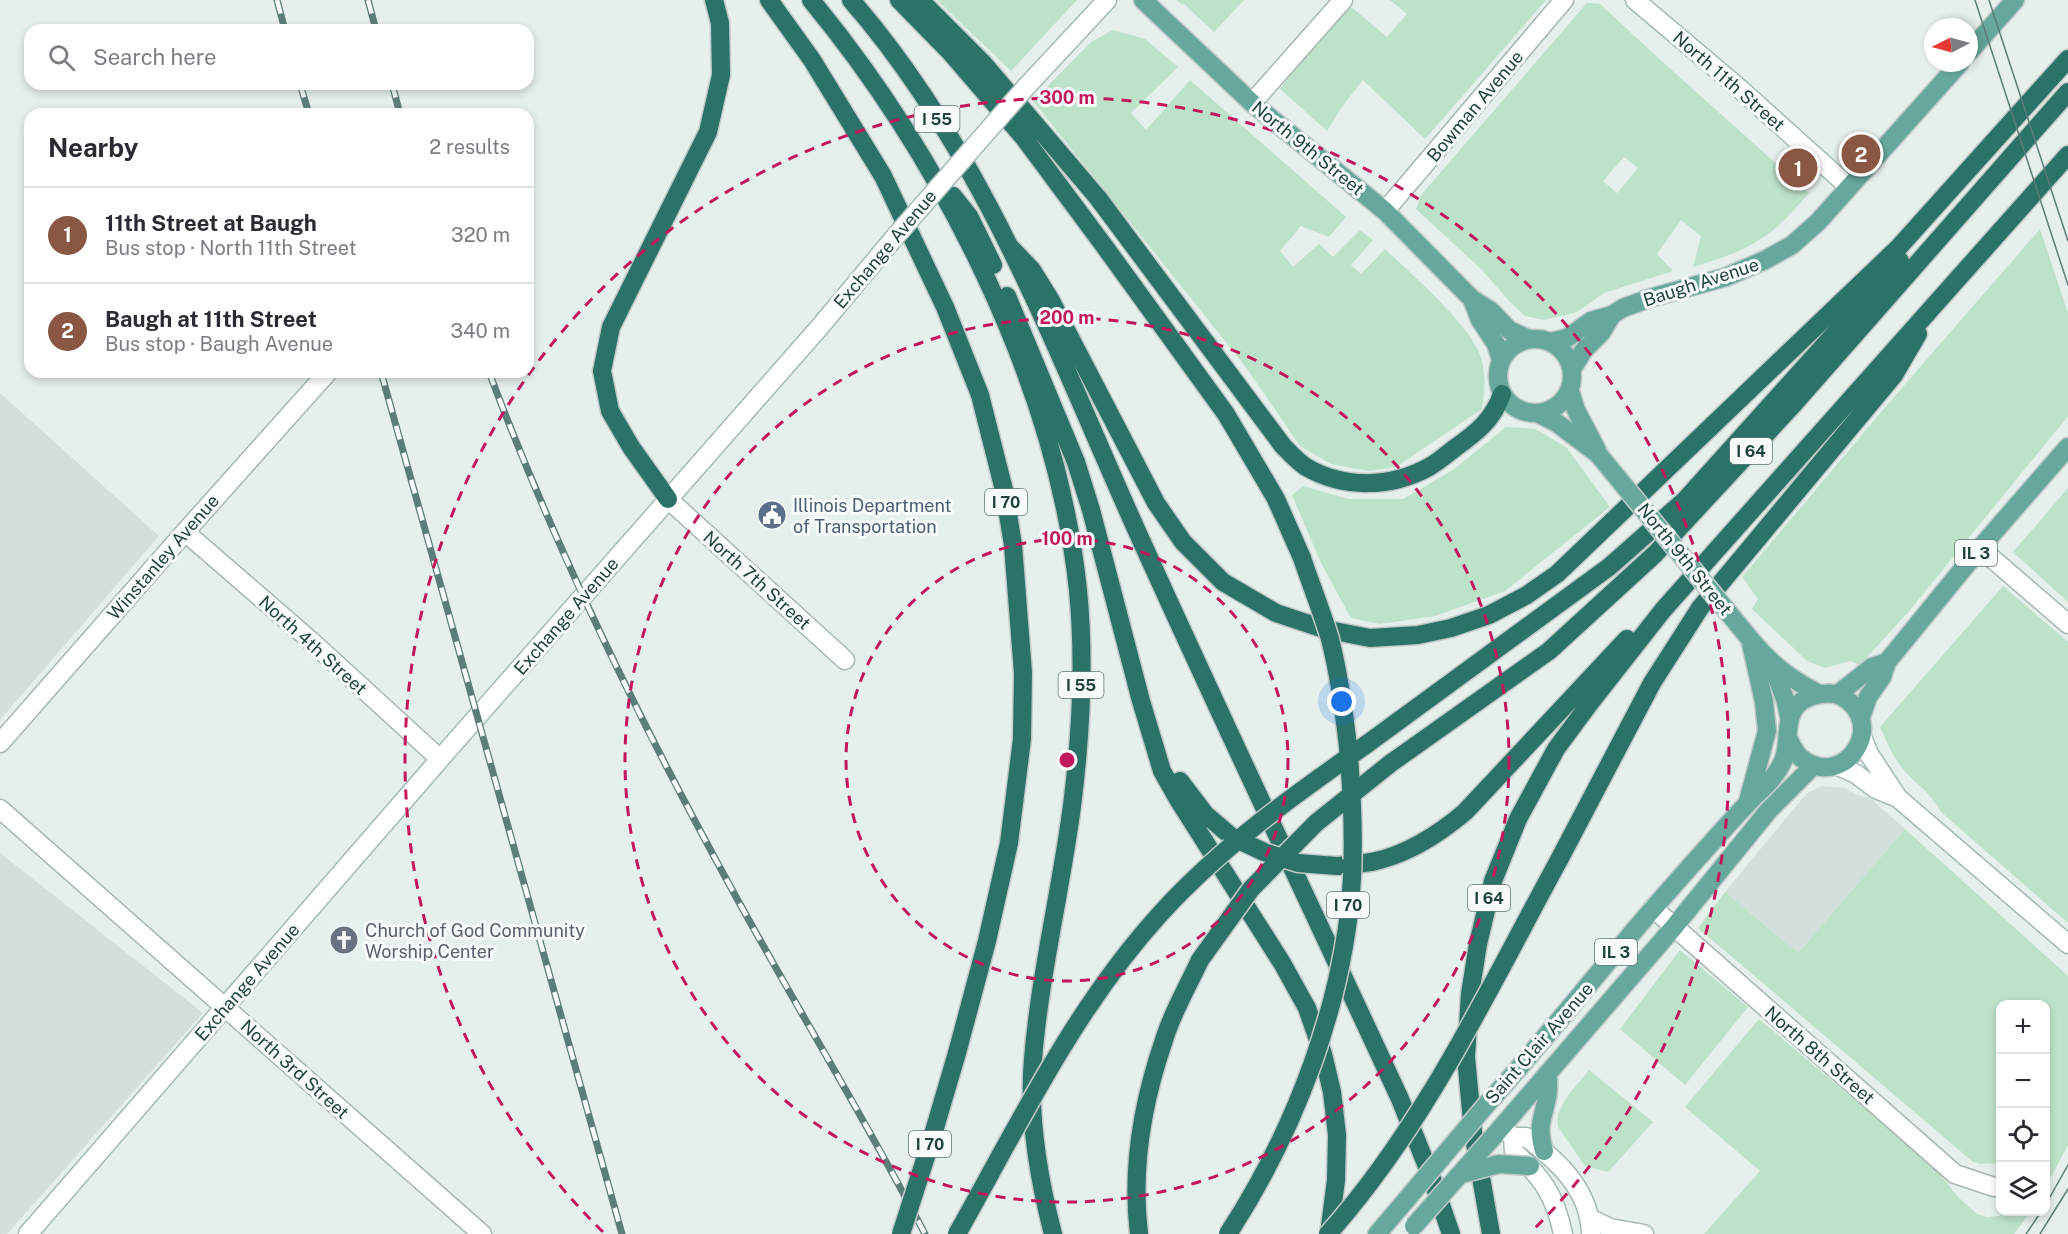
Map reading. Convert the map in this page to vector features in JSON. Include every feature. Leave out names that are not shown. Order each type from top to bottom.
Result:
[{"type":"highway","points":[[668,499],[631,447],[610,411],[602,371],[611,327],[708,132],[721,75],[720,23],[714,0]]},
{"type":"highway","name":"I 70","points":[[769,0],[812,60],[883,176],[945,307],[980,395],[1004,490],[1014,545],[1023,673],[1022,739],[1009,843],[987,941],[957,1053],[901,1234]]},
{"type":"highway","name":"I 55","points":[[811,0],[882,93],[924,161],[983,273],[1015,346],[1037,406],[1066,510],[1077,581],[1082,646],[1079,736],[1072,805],[1033,1061],[1034,1137],[1044,1202],[1053,1234]]},
{"type":"highway","name":"I 55","points":[[851,0],[874,26],[921,93],[973,175],[1010,247],[1134,524],[1400,1099],[1451,1234]]},
{"type":"highway","name":"I 70","points":[[899,0],[950,52],[1024,138],[1226,414],[1276,499],[1302,558],[1330,640],[1344,712],[1352,789],[1352,879],[1342,950],[1323,1031],[1295,1110],[1264,1175],[1228,1234]]},
{"type":"highway","points":[[920,0],[983,63],[1098,198],[1282,446],[1305,466],[1332,479],[1367,484],[1396,480],[1430,467],[1476,433],[1492,417],[1502,394]]},
{"type":"highway","points":[[1010,247],[1032,270],[1050,298],[1156,503],[1183,542],[1223,582],[1276,614],[1324,629],[1371,638],[1418,634],[1451,628],[1489,615],[1527,595],[1557,573],[1899,247],[2068,59]]},
{"type":"highway","points":[[957,1234],[1084,1012],[1122,959],[1162,913],[1223,852],[1292,797],[1608,567],[1685,500],[2068,75]]},
{"type":"highway","name":"I 64","points":[[1138,1234],[1136,1209],[1141,1122],[1164,1038],[1200,960],[1251,889],[1316,824],[1391,763],[1549,651],[1655,554],[1792,406],[2068,92]]},
{"type":"highway","name":"I 64","points":[[1491,1234],[1473,1132],[1466,1057],[1470,994],[1478,944],[1493,881],[1518,819],[1557,749],[1663,610],[2068,155]]},
{"type":"highway","points":[[924,161],[969,216],[1057,412],[1091,510],[1162,771],[1282,963],[1307,1008],[1323,1054],[1332,1092],[1336,1135],[1336,1180],[1329,1234]]},
{"type":"highway","points":[[1329,1234],[1354,1206],[1424,1106],[1559,860],[1652,683],[1700,608],[1894,375],[1934,305]]},
{"type":"highway","points":[[1153,739],[1185,790],[1205,814],[1232,837],[1264,852],[1298,863],[1337,866],[1375,861],[1407,851],[1439,833],[1466,812],[1630,636],[1663,610]]},
{"type":"main road","name":"North 9th Street","points":[[1143,0],[1252,103],[1385,211],[1472,299],[1491,311],[1509,330],[1529,339]]},
{"type":"main road","points":[[1978,42],[2015,0]]},
{"type":"main road","name":"Baugh Avenue","points":[[1550,342],[1567,338],[1591,321],[1612,315],[1623,308],[1726,277],[1765,261],[1792,246],[1818,222],[1951,72]]},
{"type":"main road","name":"North 9th Street","points":[[1472,299],[1480,320],[1496,344],[1501,360]]},
{"type":"main road","name":"Baugh Avenue","points":[[1572,369],[1584,350],[1601,333],[1612,315]]},
{"type":"main road","points":[[1529,339],[1550,342],[1564,353],[1572,369],[1570,391],[1559,405],[1548,412],[1531,414],[1518,410],[1507,402],[1502,394],[1498,378],[1501,360],[1512,347],[1529,339]]},
{"type":"main road","name":"North 9th Street","points":[[1570,391],[1575,410],[1598,454],[1750,639],[1772,664],[1798,683],[1828,694]]},
{"type":"main road","name":"North 9th Street","points":[[1539,414],[1557,423],[1598,454]]},
{"type":"main road","name":"IL 3","points":[[1861,717],[1868,697],[1882,677],[1887,662],[1980,548],[2068,447]]},
{"type":"main road","points":[[1748,803],[1767,731],[1764,702],[1750,639]]},
{"type":"main road","name":"IL 3","points":[[1828,694],[1872,667],[1887,662]]},
{"type":"main road","name":"North 9th Street","points":[[1772,664],[1789,717]]},
{"type":"main road","points":[[1828,694],[1852,703],[1861,717],[1862,737],[1854,754],[1838,766],[1825,768],[1813,766],[1799,757],[1789,740],[1789,717],[1802,700],[1828,694]]},
{"type":"main road","name":"Saint Clair Avenue","points":[[1377,1234],[1653,908],[1774,774],[1784,758],[1789,740]]},
{"type":"main road","name":"Saint Clair Avenue","points":[[1411,1230],[1499,1132],[1674,927],[1769,810],[1813,766]]},
{"type":"main road","points":[[1461,1136],[1499,1132],[1503,1109],[1520,1067]]},
{"type":"main road","points":[[1544,1151],[1540,1136],[1540,1122],[1547,1097],[1548,1073]]},
{"type":"main road","points":[[1460,1175],[1499,1164],[1530,1166]]},
{"type":"street","name":"Exchange Avenue","points":[[28,1234],[440,759],[818,329],[1026,87],[1107,0]]},
{"type":"street","points":[[1252,103],[1343,0]]},
{"type":"street","name":"Bowman Avenue","points":[[1385,211],[1564,0]]},
{"type":"street","name":"North 11th Street","points":[[1635,0],[1739,88],[1849,188]]},
{"type":"street","name":"Winstanley Avenue","points":[[0,743],[323,378]]},
{"type":"street","name":"North 7th Street","points":[[668,499],[845,660]]},
{"type":"street","name":"North 4th Street","points":[[185,532],[311,641],[440,759]]},
{"type":"street","points":[[1980,548],[2068,624]]},
{"type":"street","points":[[1862,737],[1869,754],[1898,798],[2068,944]]},
{"type":"street","points":[[1838,766],[1856,774],[1876,789],[1898,798]]},
{"type":"street","name":"North 3rd Street","points":[[0,809],[482,1234]]},
{"type":"street","name":"North 8th Street","points":[[1653,908],[1955,1174],[1994,1187]]},
{"type":"street","points":[[1499,1132],[1526,1137],[1566,1171],[1583,1200],[1591,1227],[1644,1234]]},
{"type":"street","points":[[1499,1132],[1549,1190],[1559,1213],[1563,1234]]},
{"type":"shaded area","points":[[0,393],[159,536],[0,720]]},
{"type":"shaded area","points":[[1822,786],[1845,788],[1856,795],[1870,798],[1905,829],[1798,953],[1725,892],[1807,793]]},
{"type":"shaded area","points":[[0,853],[203,1013],[7,1234],[0,1234]]},
{"type":"green space","points":[[937,0],[1077,0],[1011,71]]},
{"type":"green space","points":[[1176,0],[1244,0],[1214,32],[1184,4]]},
{"type":"green space","points":[[1390,0],[1546,0],[1425,139],[1363,80],[1341,108],[1327,131],[1280,89],[1317,40],[1350,6],[1387,37],[1407,14]]},
{"type":"green space","points":[[1587,3],[1600,4],[1809,193],[1769,234],[1729,255],[1693,267],[1701,236],[1681,220],[1657,254],[1673,271],[1604,293],[1577,312],[1544,320],[1525,316],[1483,271],[1416,209],[1421,195]],"holes":[[[1624,157],[1638,168],[1617,193],[1603,181]]]},
{"type":"green space","points":[[1113,30],[1145,39],[1178,67],[1131,113],[1146,130],[1190,80],[1346,217],[1329,237],[1301,226],[1280,251],[1293,267],[1319,244],[1333,257],[1360,230],[1373,240],[1351,265],[1361,274],[1385,249],[1439,300],[1466,331],[1483,364],[1482,409],[1396,467],[1368,471],[1331,464],[1300,446],[1245,366],[1033,101],[1091,42]]},
{"type":"green space","points":[[2040,229],[2068,313],[2068,416],[1910,610],[1860,665],[1850,661],[1825,668],[1807,661],[1752,609],[1758,599],[1742,577]]},
{"type":"green space","points":[[1506,427],[1536,429],[1567,448],[1610,507],[1505,591],[1435,616],[1380,624],[1351,618],[1321,563],[1292,495],[1303,486],[1349,499],[1403,499],[1453,470]]},
{"type":"green space","points":[[2068,488],[2068,602],[2013,552]]},
{"type":"green space","points":[[2003,586],[2068,642],[2068,923],[1941,812],[1928,794],[1899,764],[1880,727]]},
{"type":"green space","points":[[1905,829],[2068,976],[2068,1145],[2050,1179],[2050,1000],[1996,1000],[1996,1163],[1980,1164],[1972,1161],[1698,928],[1725,892],[1798,953]]},
{"type":"green space","points":[[1680,950],[1748,1007],[1685,1085],[1620,1029]]},
{"type":"green space","points":[[1759,1019],[1934,1167],[1958,1197],[1977,1214],[1987,1217],[2027,1216],[2014,1234],[1704,1234],[1760,1171],[1685,1107]]},
{"type":"green space","points":[[1589,1070],[1653,1122],[1608,1172],[1585,1166],[1558,1127],[1559,1111]]},
{"type":"tram line","points":[[1975,0],[2068,285]]},
{"type":"tram line","points":[[1989,0],[2068,241]]},
{"type":"tram line","points":[[2050,1197],[2068,1165]]},
{"type":"tram line","points":[[2040,1234],[2068,1189]]},
{"type":"tram line","points":[[2026,1234],[2038,1216]]},
{"type":"railway","points":[[277,0],[283,24]]},
{"type":"railway","points":[[368,0],[374,24]]},
{"type":"railway","points":[[302,90],[307,108]]},
{"type":"railway","points":[[394,90],[398,108]]},
{"type":"railway","points":[[383,378],[622,1234]]},
{"type":"railway","points":[[491,378],[543,506],[634,703],[735,895],[879,1148],[925,1234]]},
{"type":"place","name":"Baugh at 11th Street","points":[[1861,154]]},
{"type":"place","name":"11th Street at Baugh","points":[[1798,168]]},
{"type":"place","name":"Illinois Department of Transportation","points":[[772,515]]},
{"type":"place","name":"Church of God Community Worship Center","points":[[344,940]]}]
